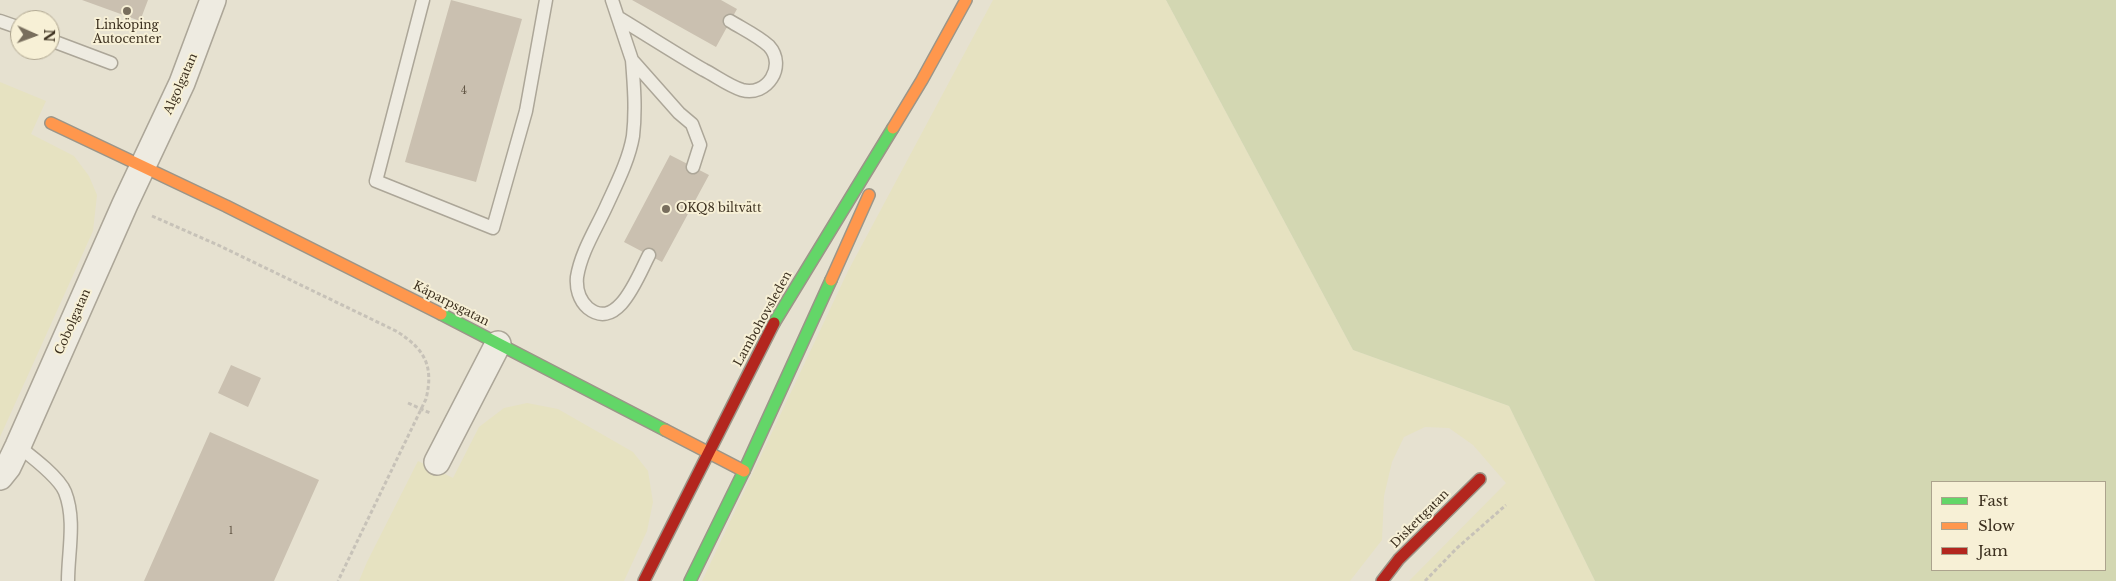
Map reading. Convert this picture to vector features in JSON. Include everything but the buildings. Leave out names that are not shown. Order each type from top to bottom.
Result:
[{"type":"main road","name":"Lambohovsleden","points":[[644,581],[768,333],[922,80],[966,0]]},
{"type":"main road","name":"Lambohovsleden","points":[[880,171],[922,80]]},
{"type":"main road","name":"Kåparpsgatan","points":[[51,122],[143,165],[498,344],[744,471]]},
{"type":"main road","points":[[690,581],[744,471],[872,189]]},
{"type":"main road","name":"Diskettgatan","points":[[1382,581],[1398,559],[1480,479]]},
{"type":"street","name":"Algolgatan","points":[[143,165],[182,83],[199,42],[213,0]]},
{"type":"street","name":"Cobolgatan","points":[[0,477],[18,446],[143,165]]},
{"type":"street","points":[[437,462],[498,344]]},
{"type":"lane","points":[[423,0],[376,181],[493,228],[526,111],[546,0]]},
{"type":"lane","points":[[612,0],[632,60],[635,107],[632,138],[622,169],[584,253],[577,277],[578,293],[586,306],[596,314],[606,314],[616,310],[624,302],[649,255]]},
{"type":"lane","points":[[619,18],[675,53],[742,90],[761,89],[768,84],[777,67],[775,57],[770,47],[730,21]]},
{"type":"lane","points":[[60,44],[111,63]]},
{"type":"lane","points":[[632,60],[679,113],[692,124],[698,135],[700,145],[693,167]]},
{"type":"lane","points":[[18,446],[45,468],[65,491],[72,526],[68,581]]},
{"type":"path","points":[[125,204],[218,245],[396,331],[410,340],[422,352],[430,376],[426,399],[338,581]]},
{"type":"path","points":[[1425,581],[1457,548],[1506,505]]},
{"type":"shaded area","points":[[993,0],[1166,0],[1353,350],[1509,406],[1595,581],[1409,581],[1506,483],[1473,445],[1449,428],[1425,427],[1404,437],[1392,462],[1384,496],[1382,540],[1350,581],[702,581],[848,271]]},
{"type":"shaded area","points":[[0,82],[46,101],[31,134],[74,156],[89,176],[97,195],[93,231],[0,437]]},
{"type":"shaded area","points":[[527,403],[558,409],[633,452],[648,471],[653,502],[647,531],[624,581],[359,581],[418,461],[453,478],[479,427],[504,408]]},
{"type":"green space","points":[[1166,0],[2116,0],[2116,581],[1595,581],[1509,406],[1353,350]]},
{"type":"traffic: fast","points":[[774,323],[893,128]]},
{"type":"traffic: fast","points":[[690,581],[744,471],[831,280]]},
{"type":"traffic: fast","points":[[441,314],[665,430]]},
{"type":"traffic: slow","points":[[893,128],[966,0]]},
{"type":"traffic: slow","points":[[51,123],[226,206],[441,314]]},
{"type":"traffic: slow","points":[[831,280],[869,195]]},
{"type":"traffic: slow","points":[[665,430],[744,471]]},
{"type":"traffic: jam","points":[[644,581],[774,323]]},
{"type":"traffic: jam","points":[[1382,581],[1399,559],[1480,479]]},
{"type":"place","name":"Linköping Autocenter","points":[[127,11]]},
{"type":"place","name":"OKQ8 biltvätt","points":[[666,209]]}]
